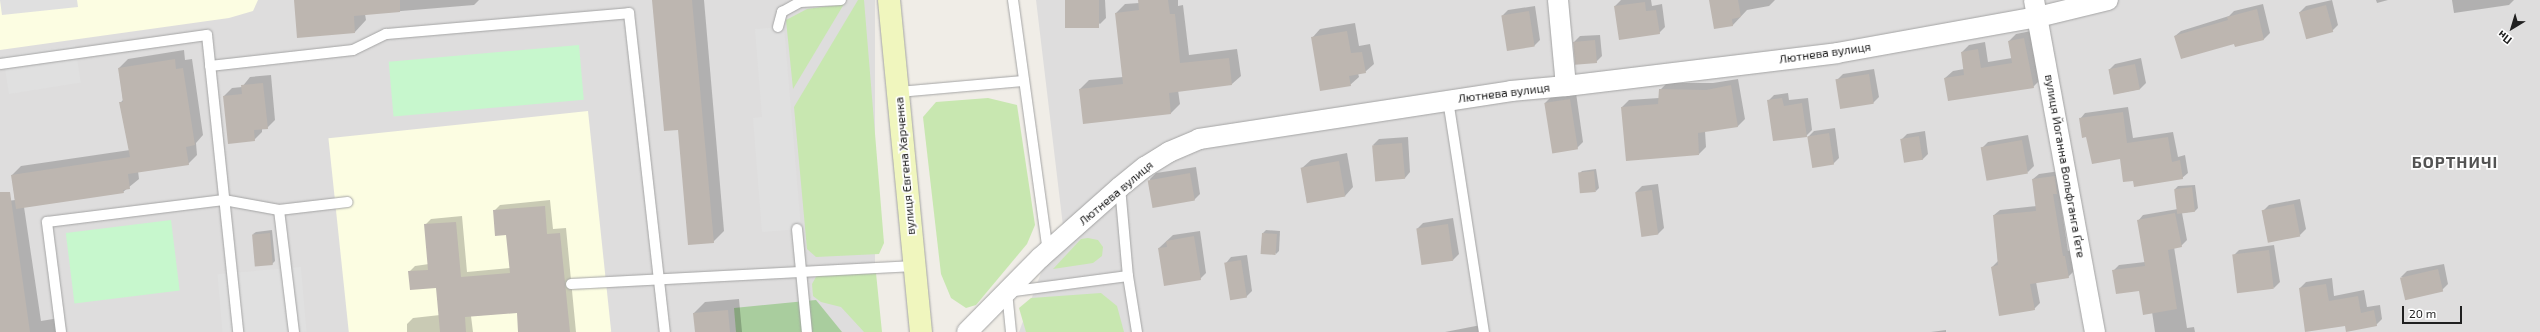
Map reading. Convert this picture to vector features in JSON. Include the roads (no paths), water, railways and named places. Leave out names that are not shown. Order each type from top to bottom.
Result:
[{"type":"main road","name":"вулиця Євгена Харченка","points":[[889,0],[921,332]]},
{"type":"street","points":[[1558,0],[1566,86]]},
{"type":"street","name":"Лютнева вулиця","points":[[968,332],[1048,251],[1120,187],[1145,167],[1169,152],[1199,139],[1511,91],[1566,86],[1838,53],[2036,9],[2108,0]]},
{"type":"street","name":"вулиця Йоганна Вольфганга Ґете","points":[[2036,9],[2095,332]]},
{"type":"lane","points":[[778,27],[782,12],[800,2],[841,0]]},
{"type":"lane","points":[[1013,0],[1048,251]]},
{"type":"lane","points":[[210,66],[353,50],[386,34],[629,13],[665,332]]},
{"type":"lane","points":[[0,64],[206,35],[238,332]]},
{"type":"lane","points":[[898,92],[1024,81]]},
{"type":"lane","points":[[1448,100],[1484,332]]},
{"type":"lane","points":[[1120,187],[1128,276],[1137,332]]},
{"type":"lane","points":[[61,332],[47,222],[224,200],[279,210],[348,202]]},
{"type":"lane","points":[[279,210],[294,332]]},
{"type":"lane","points":[[797,229],[807,332]]},
{"type":"lane","points":[[571,284],[915,266]]},
{"type":"lane","points":[[1011,332],[1006,292],[1128,276]]},
{"type":"district","name":"БОРТНИЧІ","points":[[2455,162]]}]
